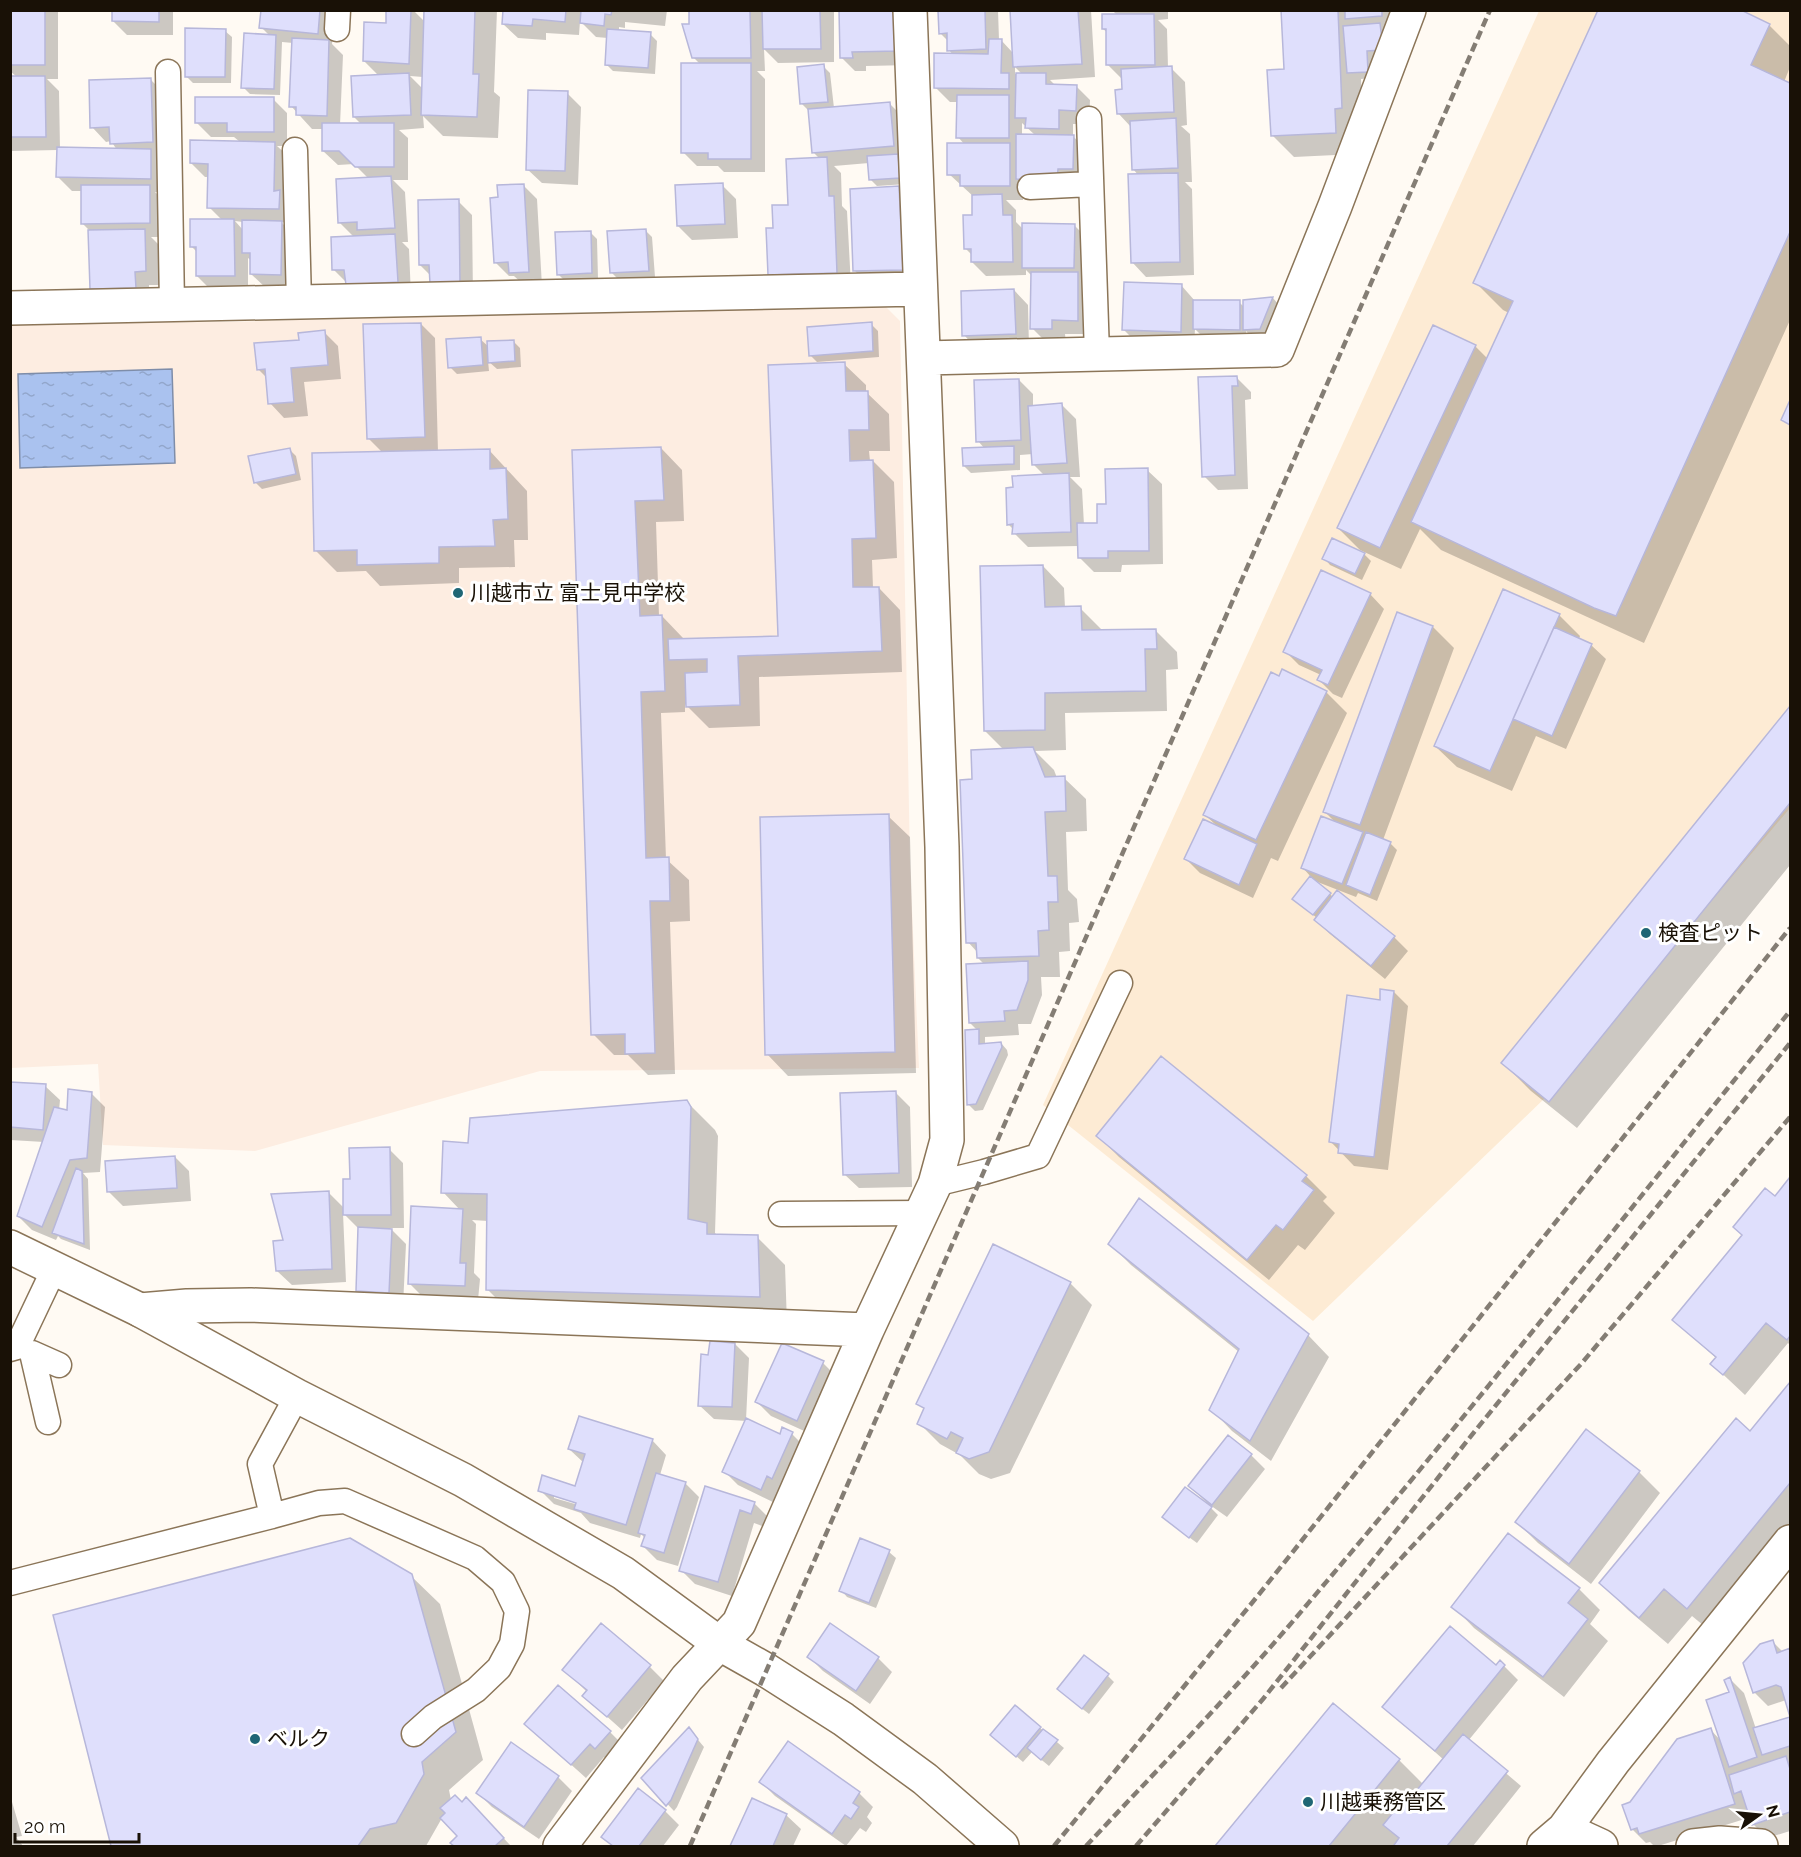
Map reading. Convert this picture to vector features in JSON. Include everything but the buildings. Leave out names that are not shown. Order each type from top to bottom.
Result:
[{"type":"street","points":[[560,1846],[687,1678],[739,1623],[867,1330],[935,1184],[947,1140],[942,847],[910,10]]},
{"type":"street","points":[[924,358],[1277,350],[1335,206],[1409,10]]},
{"type":"street","points":[[10,308],[920,289]]},
{"type":"street","points":[[10,1247],[140,1310],[297,1396],[463,1480],[623,1573],[720,1644],[843,1719],[925,1779],[1002,1846]]},
{"type":"street","points":[[140,1310],[187,1306],[251,1305],[867,1330]]},
{"type":"street","points":[[1601,1846],[1559,1841],[1613,1762],[1791,1542]]},
{"type":"street","points":[[1693,1846],[1720,1843],[1761,1846]]},
{"type":"lane","points":[[168,72],[172,305]]},
{"type":"lane","points":[[1089,119],[1098,354]]},
{"type":"lane","points":[[295,150],[299,302]]},
{"type":"lane","points":[[1030,187],[1091,184]]},
{"type":"lane","points":[[935,1184],[1038,1156],[1120,983]]},
{"type":"lane","points":[[782,1214],[922,1213]]},
{"type":"lane","points":[[48,1422],[20,1349],[54,1268]]},
{"type":"lane","points":[[20,1349],[59,1365]]},
{"type":"lane","points":[[272,1516],[260,1464],[297,1396]]},
{"type":"lane","points":[[10,1583],[319,1503],[345,1501],[475,1558],[503,1582],[517,1611],[512,1644],[499,1668],[476,1690],[433,1717],[414,1734]]},
{"type":"shaded area","points":[[1539,11],[1790,11],[1790,808],[1546,1097],[1313,1321],[1043,1105]]},
{"type":"shaded area","name":"川越市立 富士見中学校","points":[[882,303],[900,321],[910,864],[919,1068],[540,1071],[255,1151],[103,1145],[98,1064],[11,1068],[10,323],[226,322]]},
{"type":"water","points":[[172,369],[175,463],[20,468],[18,374]]},
{"type":"railway","points":[[690,1846],[1490,10]]},
{"type":"railway","points":[[1054,1846],[1260,1593],[1790,928]]},
{"type":"railway","points":[[1086,1846],[1224,1699],[1367,1534],[1790,1011]]},
{"type":"railway","points":[[1136,1846],[1263,1699],[1475,1431],[1790,1043]]},
{"type":"railway","points":[[1281,1688],[1581,1364],[1790,1117]]},
{"type":"place","name":"川越市立 富士見中学校","points":[[458,593]]},
{"type":"place","name":"検査ピット","points":[[1646,933]]},
{"type":"place","name":"ベルク","points":[[255,1739]]},
{"type":"place","name":"川越乗務管区","points":[[1308,1802]]}]
